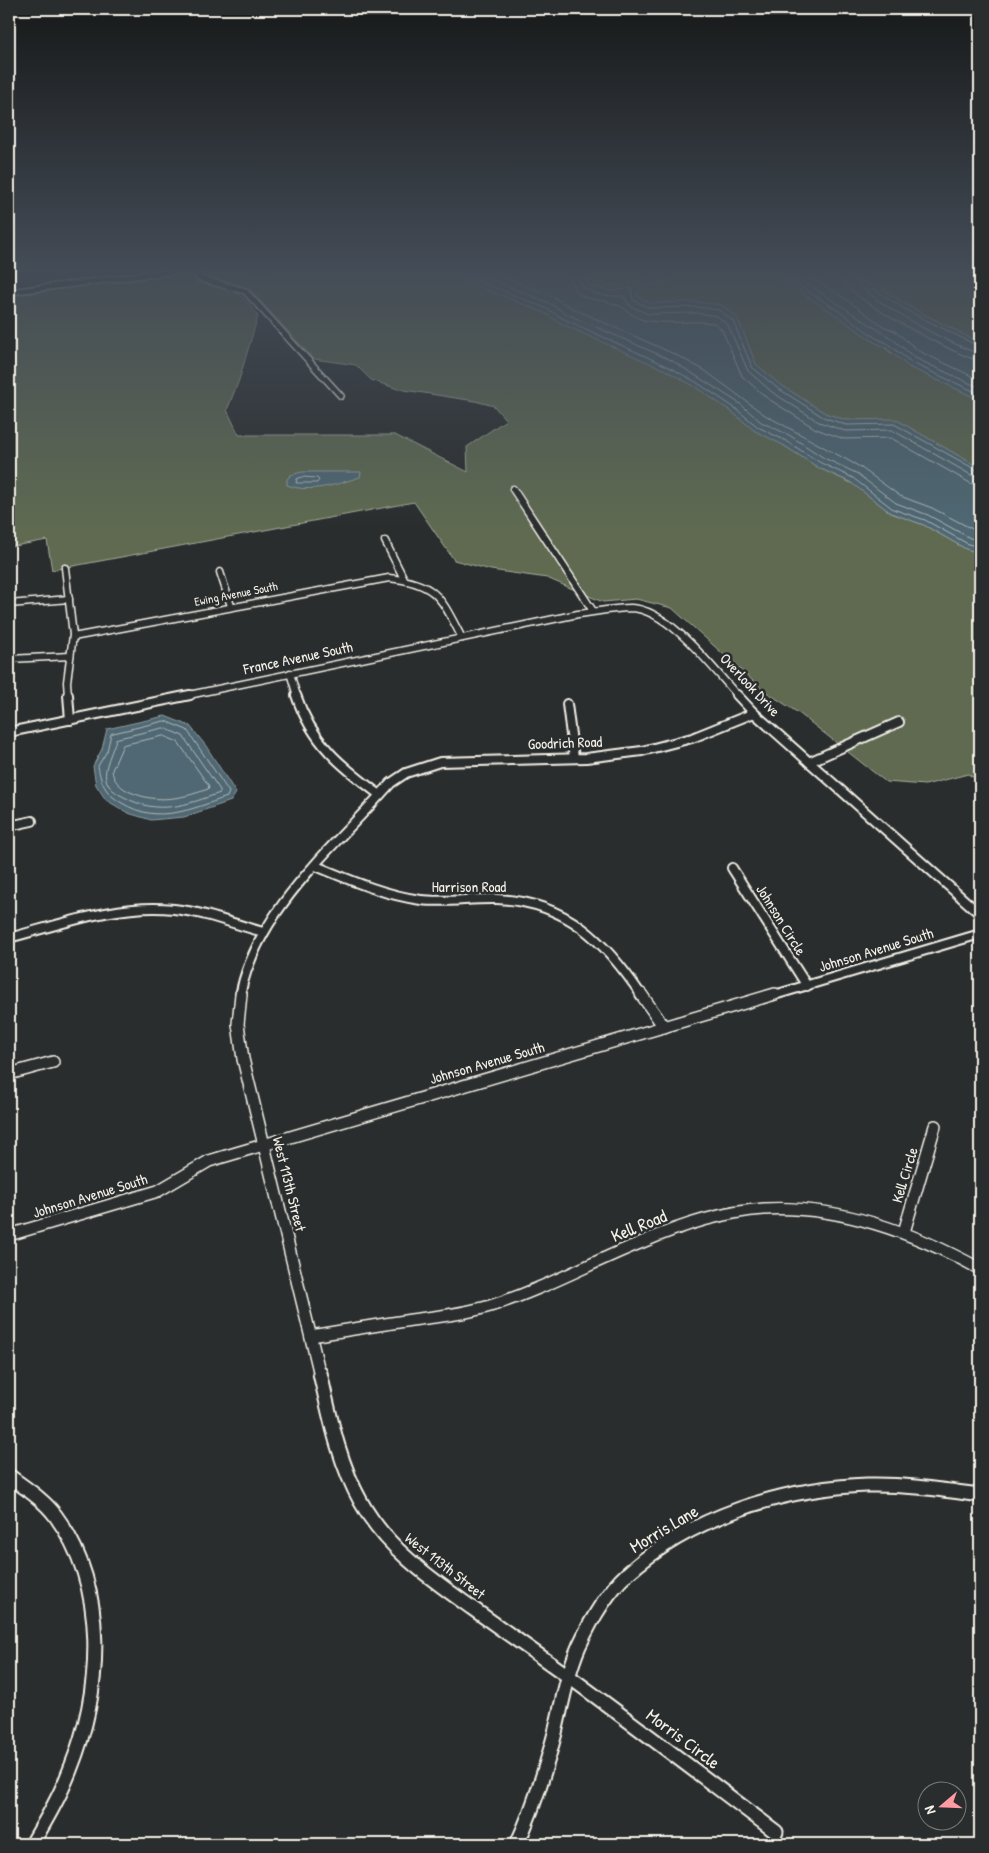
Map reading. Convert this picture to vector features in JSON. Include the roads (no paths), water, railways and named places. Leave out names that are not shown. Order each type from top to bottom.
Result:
[{"type":"street","points":[[306,357],[341,396]]},
{"type":"street","points":[[513,489],[593,611]]},
{"type":"street","points":[[385,541],[404,579]]},
{"type":"street","points":[[65,568],[73,637],[66,682],[70,720]]},
{"type":"street","points":[[220,572],[231,606]]},
{"type":"street","name":"Ewing Avenue South","points":[[73,637],[375,579],[404,579],[428,586],[437,592],[462,638]]},
{"type":"street","points":[[9,604],[68,599]]},
{"type":"street","name":"Overlook Drive","points":[[593,611],[632,608],[647,611],[679,631],[754,713],[980,914]]},
{"type":"street","name":"France Avenue South","points":[[9,732],[593,611]]},
{"type":"street","points":[[9,659],[70,656]]},
{"type":"street","points":[[290,673],[299,703],[316,738],[347,770],[380,795]]},
{"type":"street","points":[[567,704],[574,758]]},
{"type":"street","name":"Goodrich Road","points":[[380,795],[391,783],[406,773],[440,762],[614,755],[668,745],[692,738],[754,713]]},
{"type":"street","points":[[810,762],[899,722]]},
{"type":"street","name":"West 113th Street","points":[[380,795],[282,904],[263,932],[244,976],[238,1004],[238,1031],[243,1060],[336,1440],[347,1472],[361,1503],[381,1532],[405,1557],[431,1578],[568,1676]]},
{"type":"street","points":[[9,826],[32,821]]},
{"type":"street","name":"Harrison Road","points":[[316,866],[371,889],[395,895],[421,900],[497,899],[520,901],[562,914],[582,926],[598,939],[612,955],[664,1027]]},
{"type":"street","name":"Johnson Circle","points":[[732,868],[806,986]]},
{"type":"street","points":[[9,938],[131,909],[153,908],[194,913],[263,932]]},
{"type":"street","name":"Johnson Avenue South","points":[[9,1236],[158,1191],[209,1161],[980,934]]},
{"type":"street","points":[[9,1074],[53,1062]]},
{"type":"street","name":"Kell Circle","points":[[904,1232],[935,1126]]},
{"type":"street","name":"Kell Road","points":[[310,1336],[449,1315],[488,1307],[524,1294],[663,1233],[698,1221],[736,1212],[814,1211],[855,1218],[904,1232],[935,1244],[980,1269]]},
{"type":"street","points":[[9,1476],[32,1492],[55,1515],[72,1542],[86,1574],[94,1612],[95,1654],[90,1697],[79,1744],[61,1791],[32,1844]]},
{"type":"street","name":"Morris Lane","points":[[517,1844],[544,1773],[568,1676],[584,1636],[604,1602],[626,1575],[654,1554],[704,1525],[756,1504],[810,1491],[866,1485],[923,1487],[980,1495]]},
{"type":"street","name":"Morris Circle","points":[[568,1676],[776,1832]]},
{"type":"water","points":[[637,357],[753,357],[756,364],[778,383],[825,413],[846,420],[895,419],[980,468],[980,553],[966,549],[924,525],[891,513],[850,482],[819,468],[783,445],[755,431],[732,412],[694,386]]},
{"type":"water","points":[[898,357],[980,357],[980,400],[909,367]]},
{"type":"water","points":[[302,472],[361,472],[360,477],[324,487],[305,489],[287,485],[287,479],[291,475]]},
{"type":"water","points":[[165,716],[190,726],[206,746],[236,793],[231,801],[184,817],[151,820],[128,813],[106,800],[96,785],[93,766],[102,749],[107,729]]}]
